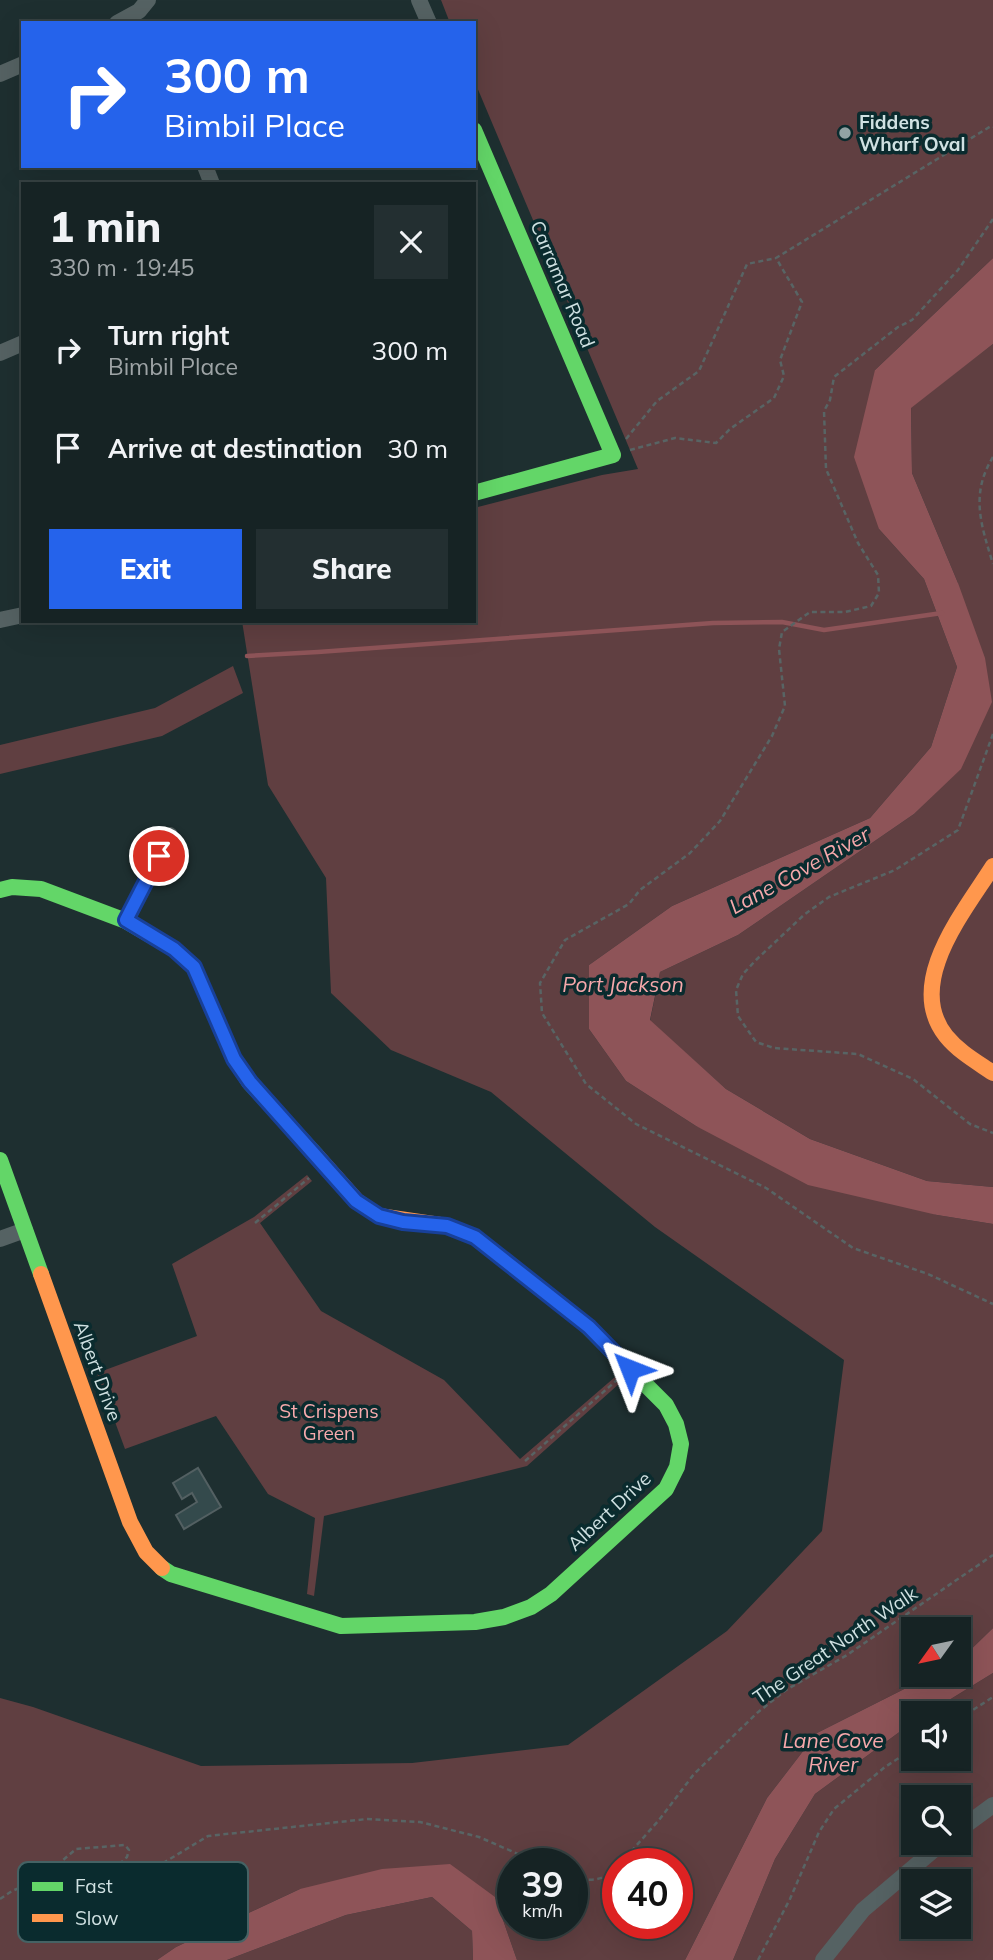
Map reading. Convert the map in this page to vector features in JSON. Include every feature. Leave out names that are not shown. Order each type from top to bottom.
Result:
[{"type":"street","points":[[419,0],[428,21]]},
{"type":"street","points":[[122,21],[144,11]]},
{"type":"street","points":[[0,74],[21,65]]},
{"type":"street","name":"Carramar Road","points":[[476,135],[613,455]]},
{"type":"street","points":[[0,353],[21,344]]},
{"type":"street","points":[[476,493],[613,455]]},
{"type":"street","points":[[0,620],[21,615]]},
{"type":"street","points":[[126,920],[170,835]]},
{"type":"street","points":[[993,866],[936,966],[930,991],[934,1015],[948,1039],[993,1073]]},
{"type":"street","name":"Albert Drive","points":[[0,890],[12,887],[41,890],[126,920],[174,949],[194,967],[234,1059],[250,1082],[356,1201],[379,1216],[403,1222],[447,1226],[475,1237],[589,1327],[666,1405],[677,1424],[681,1444],[677,1467],[666,1489],[551,1594],[531,1607],[504,1617],[475,1622],[341,1626],[171,1574],[154,1563],[139,1543],[130,1522],[0,1160]]},
{"type":"street","points":[[0,1239],[25,1230]]},
{"type":"street","points":[[971,1821],[993,1805]]},
{"type":"street","points":[[822,1960],[863,1910],[928,1855]]},
{"type":"path","points":[[613,455],[657,401],[699,371],[747,264],[776,258],[993,127]]},
{"type":"path","points":[[993,219],[958,270],[912,320],[898,327],[834,377],[830,400],[824,411],[826,469],[858,543],[878,575],[879,593],[871,606],[845,612],[810,612],[782,632],[779,649],[785,706],[772,736],[720,821],[690,853],[640,890],[629,904],[565,940],[540,983],[542,1013],[586,1084],[636,1124],[766,1188],[853,1248],[928,1274],[993,1304]]},
{"type":"path","points":[[613,455],[675,438],[716,443],[730,429],[774,398],[784,376],[780,359],[802,302],[776,258]]},
{"type":"path","points":[[993,457],[980,484],[980,520],[993,564]]},
{"type":"path","points":[[993,734],[958,830],[895,870],[829,897],[805,914],[750,967],[736,990],[737,1016],[756,1042],[774,1048],[858,1054],[914,1079],[970,1125],[993,1133]]},
{"type":"path","points":[[255,1223],[324,1165]]},
{"type":"path","points":[[525,1461],[630,1369]]},
{"type":"path","name":"The Great North Walk","points":[[634,1848],[694,1774],[757,1713],[786,1690],[847,1655],[993,1555]]},
{"type":"path","points":[[971,1711],[993,1697]]},
{"type":"path","points":[[758,1960],[790,1899],[818,1832],[834,1809],[901,1757]]},
{"type":"path","points":[[165,1862],[208,1836],[367,1819],[420,1822],[479,1837],[504,1848]]},
{"type":"path","points":[[61,1862],[76,1849],[125,1845],[129,1850],[122,1862]]},
{"type":"path","points":[[0,1899],[18,1888]]},
{"type":"green space","points":[[441,0],[993,0],[993,258],[875,370],[879,529],[924,579],[957,667],[931,747],[870,818],[672,906],[589,965],[589,1029],[626,1081],[696,1126],[937,1215],[993,1224],[993,1628],[971,1649],[971,1617],[901,1617],[901,1687],[908,1687],[817,1733],[767,1798],[685,1960],[517,1960],[510,1939],[588,1939],[588,1848],[497,1848],[497,1903],[495,1897],[300,1889],[248,1913],[248,1862],[18,1862],[18,1942],[187,1942],[157,1960],[0,1960],[0,1698],[201,1766],[412,1763],[568,1745],[727,1631],[822,1531],[844,1360],[655,1227],[491,1092],[391,1050],[331,993],[326,878],[268,785],[242,623],[476,623],[476,507],[602,475],[638,469],[476,85],[476,21],[449,21]]},
{"type":"green space","points":[[993,344],[993,1187],[927,1181],[810,1139],[726,1089],[650,1021],[660,972],[738,935],[914,814],[961,768],[958,583],[912,473],[911,407]]},
{"type":"green space","points":[[233,666],[243,693],[162,736],[0,774],[0,745],[155,708]]},
{"type":"green space","name":"St Crispens Green","points":[[307,1175],[312,1181],[260,1223],[321,1311],[444,1380],[520,1459],[615,1377],[620,1383],[527,1466],[324,1516],[314,1596],[307,1594],[315,1518],[268,1494],[216,1416],[125,1449],[97,1373],[197,1336],[172,1264],[254,1217]]},
{"type":"green space","points":[[993,1673],[993,1960],[733,1960],[775,1859],[815,1794],[901,1731],[901,1771],[971,1771],[971,1701],[948,1701]]},
{"type":"green space","points":[[432,1897],[472,1931],[473,1960],[227,1960],[346,1915]]},
{"type":"water","name":"Port Jackson","points":[[993,258],[993,344],[911,408],[912,473],[958,583],[985,658],[992,702],[961,769],[914,814],[738,935],[660,972],[650,1020],[726,1089],[810,1139],[927,1181],[993,1187],[993,1224],[937,1215],[808,1185],[696,1126],[626,1081],[589,1029],[589,965],[672,906],[870,818],[931,747],[957,667],[924,579],[879,529],[854,457],[875,370]]},
{"type":"water","name":"Lane Cove River","points":[[993,1628],[993,1673],[971,1687],[971,1649]]},
{"type":"water","name":"Lane Cove River","points":[[908,1687],[970,1687],[948,1701],[901,1701],[901,1731],[815,1794],[775,1859],[733,1960],[685,1960],[767,1798],[817,1733]]},
{"type":"water","points":[[450,1864],[495,1897],[497,1939],[510,1939],[517,1960],[473,1960],[472,1931],[432,1897],[346,1915],[227,1960],[157,1960],[187,1942],[248,1942],[248,1913],[300,1889],[382,1869]]},
{"type":"building","points":[[198,1468],[221,1507],[184,1529],[176,1515],[197,1502],[192,1493],[182,1499],[173,1483]]},
{"type":"waterway","points":[[247,656],[713,623],[782,622],[824,630],[942,613]]},
{"type":"traffic: fast","points":[[476,135],[613,455],[476,492]]},
{"type":"traffic: fast","points":[[0,890],[12,887],[41,889],[126,921],[174,949],[194,967],[234,1059],[249,1082],[317,1156]]},
{"type":"traffic: fast","points":[[0,1160],[41,1274]]},
{"type":"traffic: fast","points":[[162,1568],[171,1574],[341,1626],[475,1622],[504,1617],[531,1607],[551,1594],[666,1489],[677,1467],[681,1444],[676,1424],[666,1405],[583,1322]]},
{"type":"traffic: slow","points":[[993,866],[943,948],[935,971],[932,994],[935,1015],[946,1036],[962,1052],[993,1073]]},
{"type":"traffic: slow","points":[[317,1156],[357,1201],[379,1216],[447,1226],[475,1237],[583,1322]]},
{"type":"traffic: slow","points":[[41,1274],[130,1522],[146,1552],[162,1568]]},
{"type":"place","name":"Fiddens Wharf Oval","points":[[845,133]]},
{"type":"route","points":[[159,856],[126,920],[174,949],[194,967],[234,1059],[250,1082],[356,1201],[379,1216],[403,1222],[447,1226],[475,1237],[589,1327],[630,1369]]}]
